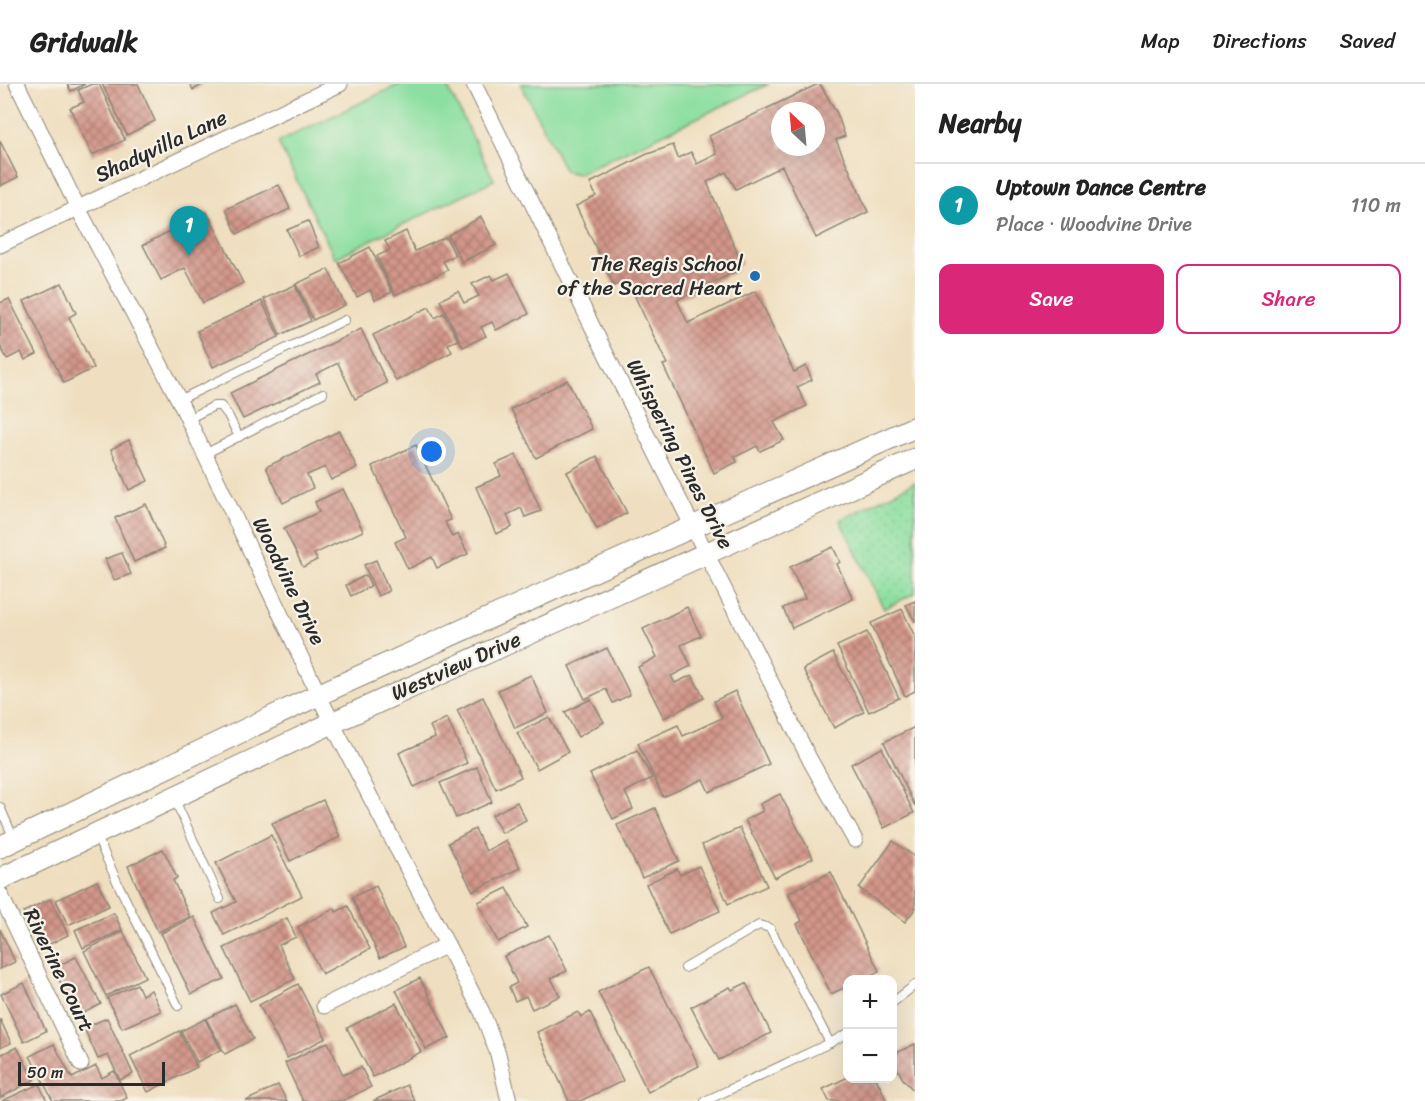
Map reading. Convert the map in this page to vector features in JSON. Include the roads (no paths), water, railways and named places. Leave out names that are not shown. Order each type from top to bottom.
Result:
[{"type":"main road","name":"Westview Drive","points":[[12,841],[320,694],[915,427]]},
{"type":"main road","name":"Westview Drive","points":[[0,879],[332,723],[915,459]]},
{"type":"main road","points":[[12,841],[33,863]]},
{"type":"street","name":"Woodvine Drive","points":[[17,84],[78,208],[179,400],[332,723],[482,1012],[498,1054],[509,1101]]},
{"type":"street","name":"Shadyvilla Lane","points":[[0,245],[340,84]]},
{"type":"street","name":"Whispering Pines Drive","points":[[474,84],[592,326],[810,760],[855,840]]},
{"type":"street","name":"Riverine Court","points":[[0,894],[81,1064]]},
{"type":"street","points":[[324,1006],[447,945]]},
{"type":"lane","points":[[179,400],[345,320]]},
{"type":"lane","points":[[205,454],[323,393]]},
{"type":"lane","points":[[188,419],[214,406],[220,406],[228,415],[239,437]]},
{"type":"lane","points":[[173,796],[220,899]]},
{"type":"lane","points":[[0,807],[12,841]]},
{"type":"lane","points":[[96,833],[119,886],[178,1006]]},
{"type":"lane","points":[[685,968],[759,925],[770,928],[830,1043]]},
{"type":"lane","points":[[897,999],[915,985]]},
{"type":"lane","points":[[705,1101],[843,1036]]},
{"type":"place","name":"Uptown Dance Centre","points":[[189,256]]},
{"type":"place","name":"The Regis School of the Sacred Heart","points":[[755,276]]}]
